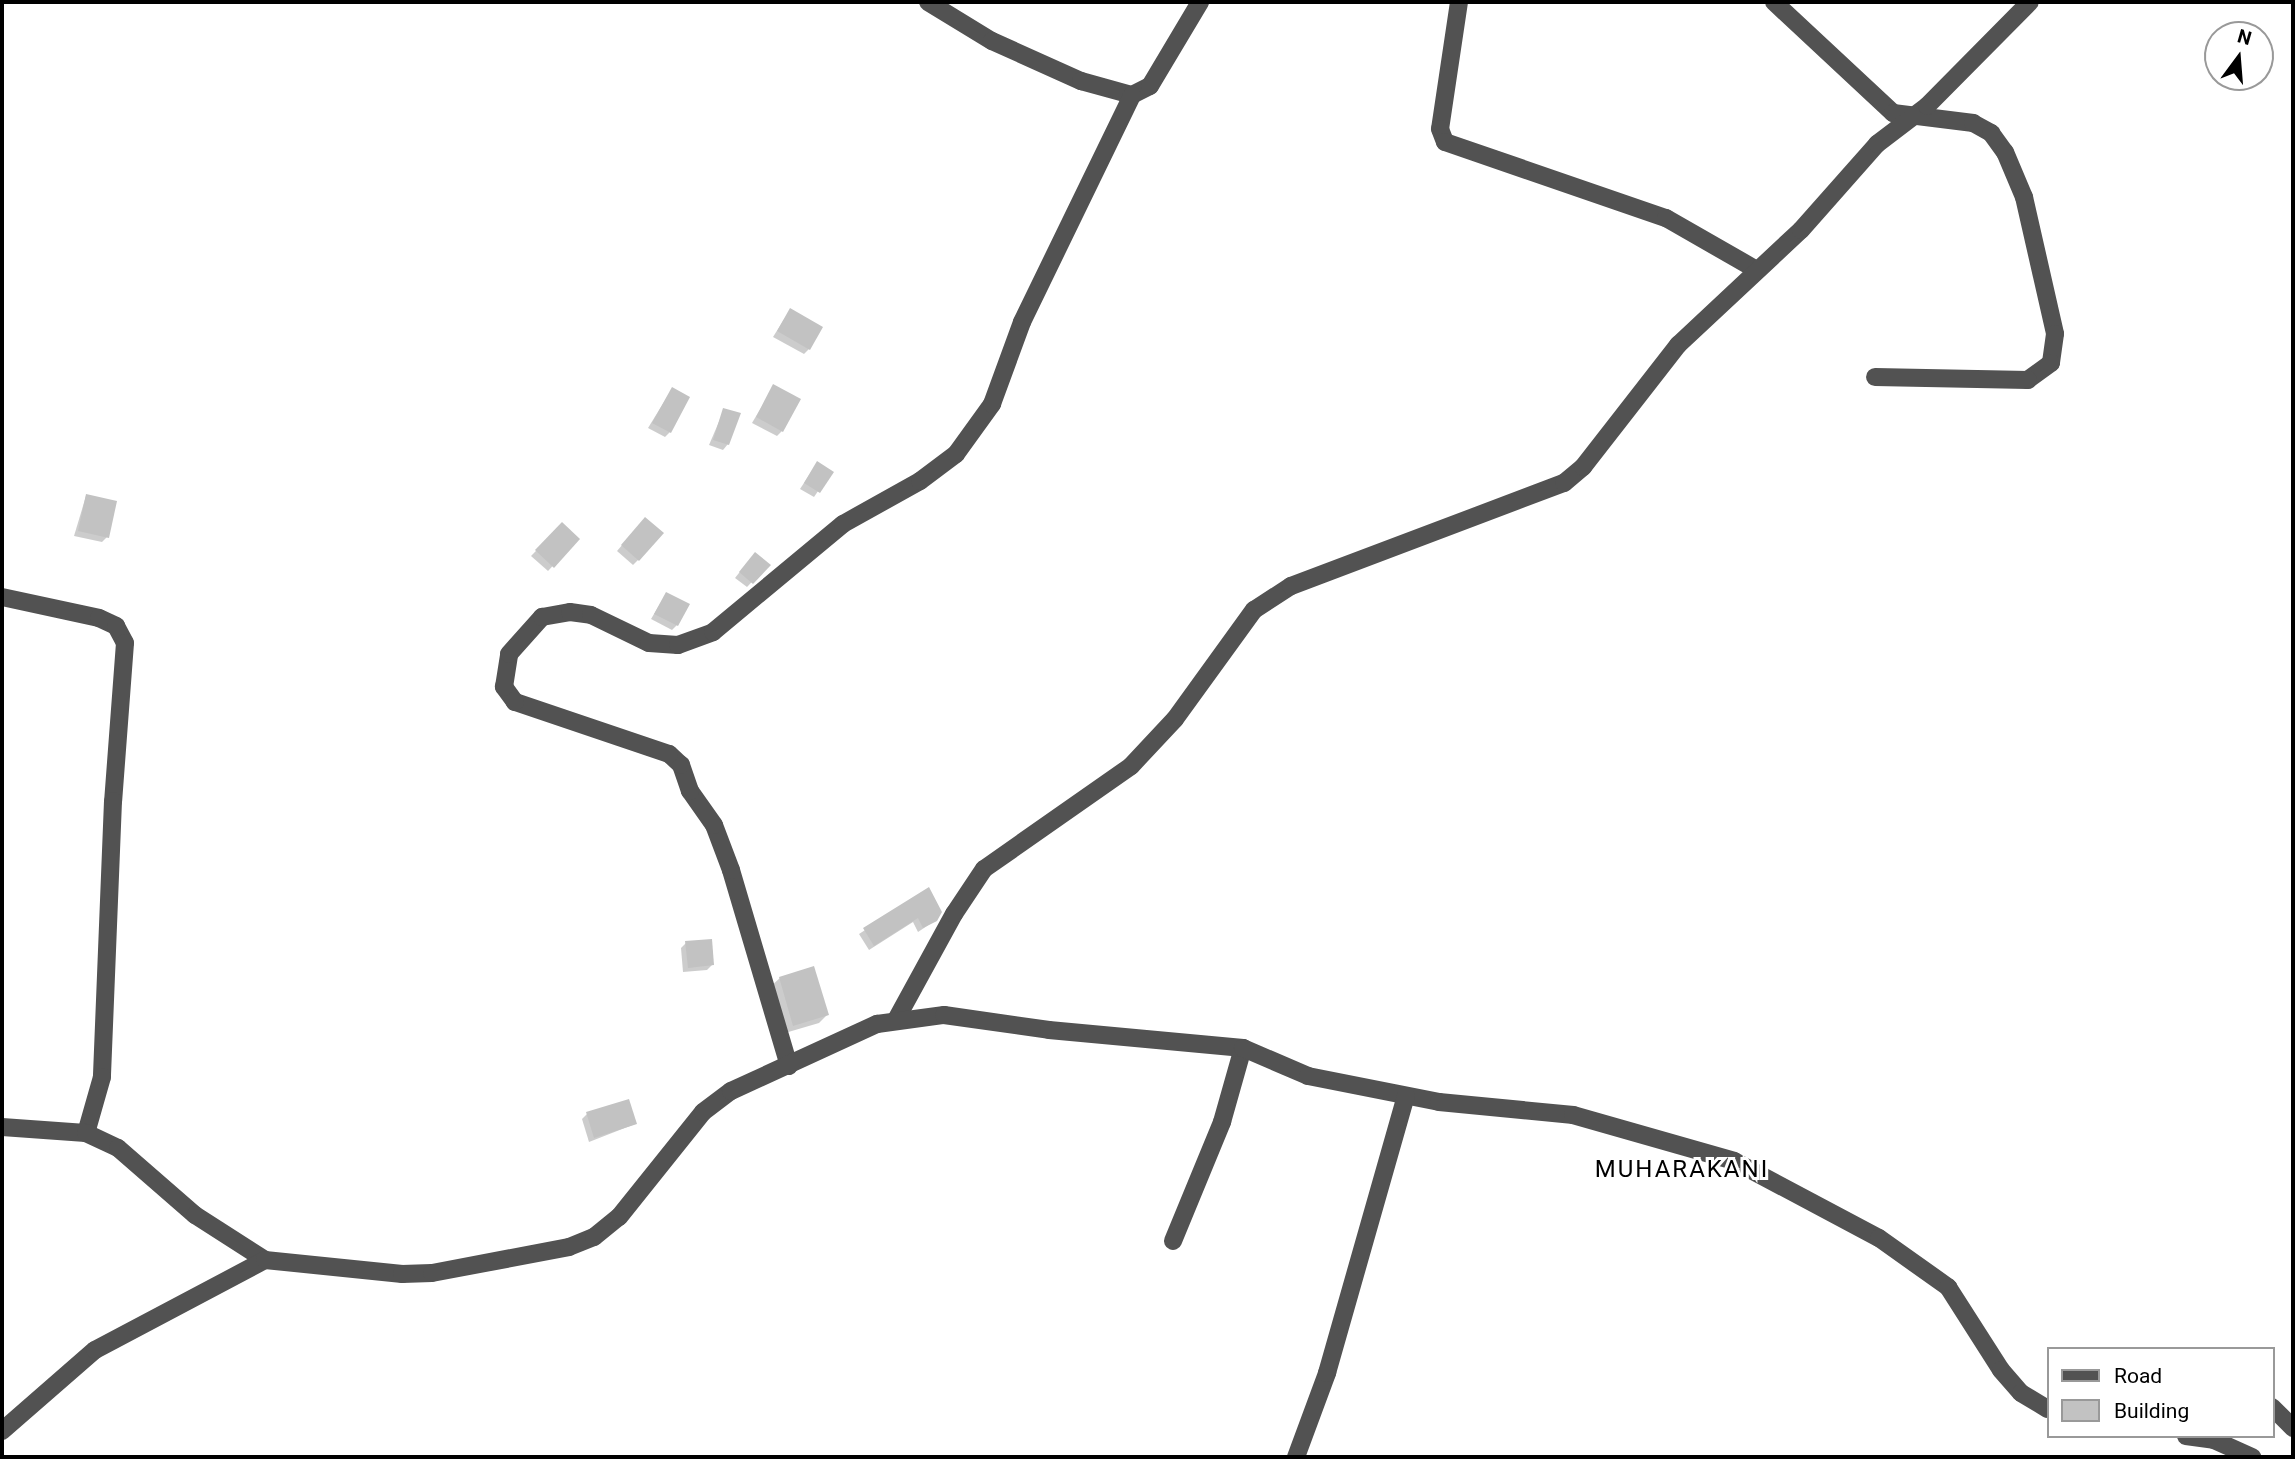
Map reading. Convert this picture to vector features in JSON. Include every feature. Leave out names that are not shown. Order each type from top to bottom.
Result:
[{"type":"street","points":[[928,2],[992,41],[1081,81],[1132,94],[1143,93],[1150,86],[1200,2]]},
{"type":"street","points":[[1459,2],[1440,130],[1445,142],[1666,218],[1755,269]]},
{"type":"street","points":[[1774,2],[1878,104],[1910,117],[1973,123],[1991,133],[2005,152],[2024,197],[2038,249],[2054,344],[2051,363],[2028,380],[1875,377]]},
{"type":"street","points":[[897,1018],[954,914],[984,869],[1140,758],[1175,719],[1254,610],[1291,586],[1564,483],[1583,467],[1678,345],[1755,269],[1801,230],[1877,144],[1910,117],[2030,2]]},
{"type":"street","points":[[789,1066],[715,825],[690,791],[681,765],[669,754],[515,702],[504,687],[509,654],[542,617],[570,612],[591,615],[649,643],[678,645],[713,632],[843,524],[920,481],[956,454],[992,404],[1022,322],[1132,94]]},
{"type":"street","points":[[2,597],[99,618],[116,626],[125,643],[113,801],[102,1077],[86,1133]]},
{"type":"street","points":[[2,1127],[86,1133],[134,1157],[195,1215],[265,1260],[412,1274],[569,1247],[594,1237],[619,1217],[703,1112],[731,1091],[897,1018],[944,1015],[1049,1030],[1243,1048],[1308,1076],[1406,1096],[1573,1115],[1734,1161],[1879,1238],[1948,1287],[2001,1370],[2021,1393],[2046,1408]]},
{"type":"street","points":[[1173,1241],[1222,1122],[1243,1048]]},
{"type":"street","points":[[1296,1457],[1327,1373],[1406,1096]]},
{"type":"street","points":[[2,1432],[95,1350],[265,1260]]},
{"type":"street","points":[[2274,1410],[2293,1428]]},
{"type":"street","points":[[2200,1438],[2214,1440],[2252,1457]]},
{"type":"building","points":[[790,308],[823,327],[810,350],[777,331]]},
{"type":"building","points":[[773,384],[801,399],[783,432],[756,417]]},
{"type":"building","points":[[672,387],[690,397],[671,433],[652,423]]},
{"type":"building","points":[[723,408],[741,413],[729,445],[713,440]]},
{"type":"building","points":[[817,461],[834,472],[820,493],[804,483]]},
{"type":"building","points":[[86,494],[117,501],[109,538],[78,531]]},
{"type":"building","points":[[645,517],[664,533],[639,561],[621,545]]},
{"type":"building","points":[[562,522],[580,539],[554,568],[535,550]]},
{"type":"building","points":[[755,552],[771,565],[753,584],[739,572]]},
{"type":"building","points":[[666,592],[690,604],[678,626],[654,614]]},
{"type":"building","points":[[929,887],[942,912],[937,921],[923,928],[918,918],[874,946],[863,928]]},
{"type":"building","points":[[712,939],[714,965],[688,968],[685,941]]},
{"type":"building","points":[[814,966],[829,1015],[793,1026],[779,977]]},
{"type":"building","points":[[629,1099],[637,1124],[594,1138],[586,1112]]},
{"type":"district","name":"MUHARAKANI","points":[[1682,1170]]}]
